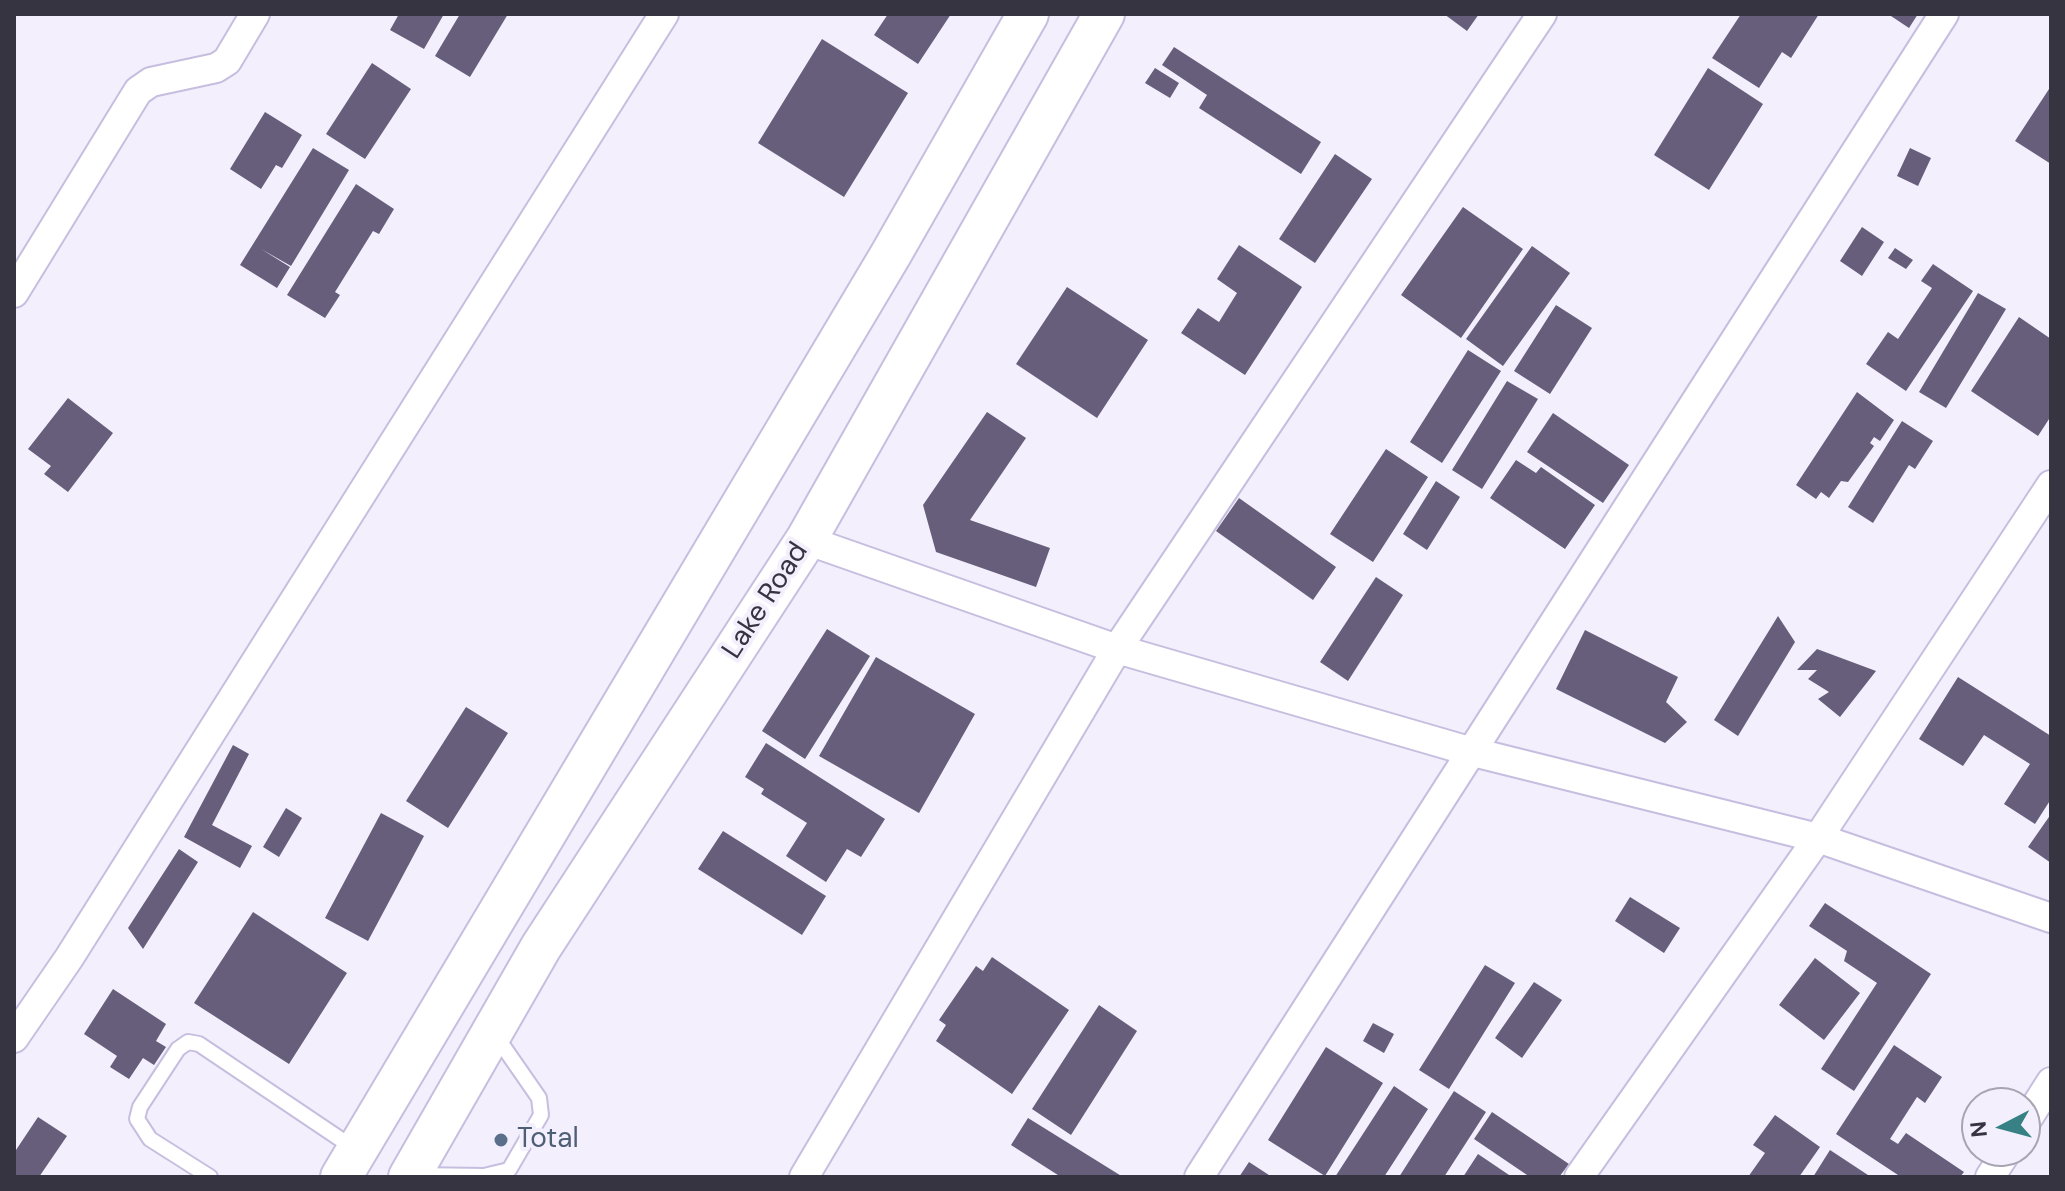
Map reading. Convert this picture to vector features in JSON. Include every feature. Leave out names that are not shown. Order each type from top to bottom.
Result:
[{"type":"main road","points":[[349,1164],[891,254],[1028,14]]},
{"type":"main road","name":"Lake Road","points":[[410,1176],[541,947],[806,540],[1104,14]]},
{"type":"street","points":[[14,293],[138,91],[151,82],[216,68],[227,61],[255,14]]},
{"type":"street","points":[[14,1038],[77,945],[664,14]]},
{"type":"street","points":[[804,1177],[1117,649],[1542,14]]},
{"type":"street","points":[[1199,1177],[1469,751],[1944,14]]},
{"type":"street","points":[[1579,1177],[1818,838],[2051,485]]},
{"type":"street","points":[[806,540],[1117,649],[1469,751],[1818,838],[2051,918]]},
{"type":"lane","points":[[410,1176],[484,1176],[509,1170],[533,1129],[541,1115],[539,1098],[493,1032]]},
{"type":"lane","points":[[210,1177],[150,1139],[137,1119],[140,1107],[178,1049],[188,1042],[199,1044],[349,1164]]},
{"type":"building","points":[[399,14],[444,14],[424,49],[390,30]]},
{"type":"building","points":[[460,14],[508,14],[470,77],[435,56]]},
{"type":"building","points":[[888,14],[951,14],[918,64],[874,35]]},
{"type":"building","points":[[1444,14],[1479,14],[1467,31]]},
{"type":"building","points":[[1741,14],[1819,14],[1791,58],[1782,52],[1759,88],[1712,58]]},
{"type":"building","points":[[1888,14],[1918,14],[1909,28]]},
{"type":"building","points":[[822,39],[908,93],[844,197],[758,143]]},
{"type":"building","points":[[1174,47],[1321,142],[1301,174],[1199,108],[1207,95],[1162,65]]},
{"type":"building","points":[[372,63],[411,89],[365,159],[326,134]]},
{"type":"building","points":[[1155,68],[1179,83],[1170,98],[1145,83]]},
{"type":"building","points":[[1708,68],[1763,104],[1709,190],[1654,155]]},
{"type":"building","points":[[2051,86],[2051,164],[2015,141]]},
{"type":"building","points":[[265,112],[302,135],[282,168],[276,165],[261,189],[230,169]]},
{"type":"building","points":[[313,148],[349,170],[291,266],[261,249],[290,267],[277,288],[240,265]]},
{"type":"building","points":[[1910,148],[1931,158],[1918,186],[1897,176]]},
{"type":"building","points":[[1335,154],[1372,179],[1315,263],[1279,239]]},
{"type":"building","points":[[356,184],[394,209],[379,234],[373,231],[335,292],[340,295],[325,318],[287,295]]},
{"type":"building","points":[[1463,207],[1523,249],[1461,338],[1401,295]]},
{"type":"building","points":[[1862,227],[1884,242],[1862,276],[1840,261]]},
{"type":"building","points":[[1239,245],[1302,287],[1245,375],[1181,333],[1198,308],[1219,322],[1237,293],[1217,279]]},
{"type":"building","points":[[1532,246],[1570,273],[1503,366],[1466,339]]},
{"type":"building","points":[[1895,248],[1913,260],[1906,269],[1888,258]]},
{"type":"building","points":[[1933,264],[1973,291],[1906,391],[1866,364],[1888,332],[1898,339],[1932,288],[1921,281]]},
{"type":"building","points":[[1067,287],[1148,340],[1097,418],[1016,364]]},
{"type":"building","points":[[1978,293],[2006,309],[1946,408],[1919,392]]},
{"type":"building","points":[[1556,305],[1592,328],[1550,394],[1514,371]]},
{"type":"building","points":[[2019,317],[2051,339],[2051,416],[2038,436],[1971,391]]},
{"type":"building","points":[[1468,350],[1501,371],[1442,463],[1410,442]]},
{"type":"building","points":[[1507,381],[1538,399],[1482,489],[1452,470]]},
{"type":"building","points":[[1857,392],[1894,420],[1880,441],[1874,437],[1870,443],[1874,446],[1848,482],[1841,481],[1829,498],[1821,492],[1816,499],[1796,485]]},
{"type":"building","points":[[68,398],[113,433],[68,492],[44,474],[51,466],[28,449]]},
{"type":"building","points":[[987,412],[1026,438],[970,520],[1050,548],[1036,587],[936,552],[923,505]]},
{"type":"building","points":[[1553,413],[1629,465],[1603,503],[1527,452]]},
{"type":"building","points":[[1902,421],[1933,441],[1915,469],[1909,465],[1873,523],[1848,507]]},
{"type":"building","points":[[1386,449],[1428,477],[1373,562],[1330,534]]},
{"type":"building","points":[[1516,460],[1536,473],[1541,467],[1595,505],[1565,549],[1490,498]]},
{"type":"building","points":[[1436,481],[1460,497],[1427,550],[1403,534]]},
{"type":"building","points":[[1239,498],[1336,567],[1313,600],[1216,531]]},
{"type":"building","points":[[1376,577],[1403,595],[1348,681],[1320,662]]},
{"type":"building","points":[[1778,616],[1795,642],[1738,736],[1714,720]]},
{"type":"building","points":[[827,629],[870,656],[805,759],[762,731]]},
{"type":"building","points":[[1585,630],[1678,677],[1666,702],[1687,722],[1665,743],[1556,689]]},
{"type":"building","points":[[1817,649],[1876,671],[1840,717],[1818,699],[1829,692],[1808,679],[1817,670],[1797,670]]},
{"type":"building","points":[[876,657],[975,714],[919,813],[819,756]]},
{"type":"building","points":[[1958,677],[2051,736],[2051,799],[2035,824],[2004,804],[2030,764],[1984,735],[1963,766],[1919,739]]},
{"type":"building","points":[[466,707],[508,733],[448,828],[406,801]]},
{"type":"building","points":[[766,743],[885,819],[861,857],[847,849],[826,882],[786,856],[807,823],[761,794],[764,789],[745,777]]},
{"type":"building","points":[[233,745],[249,754],[212,825],[252,846],[240,868],[184,837]]},
{"type":"building","points":[[286,808],[302,818],[279,857],[263,847]]},
{"type":"building","points":[[381,813],[424,836],[368,941],[325,918]]},
{"type":"building","points":[[2051,814],[2051,863],[2028,847]]},
{"type":"building","points":[[723,831],[826,896],[802,935],[698,869]]},
{"type":"building","points":[[179,849],[198,862],[143,949],[128,928]]},
{"type":"building","points":[[1630,897],[1680,928],[1664,953],[1615,921]]},
{"type":"building","points":[[1825,903],[1931,974],[1854,1091],[1821,1069],[1877,983],[1844,961],[1847,951],[1809,926]]},
{"type":"building","points":[[253,912],[347,973],[289,1064],[194,1003]]},
{"type":"building","points":[[992,957],[1069,1010],[1012,1094],[936,1041],[946,1025],[939,1020],[976,966],[983,971]]},
{"type":"building","points":[[1815,958],[1860,993],[1824,1040],[1779,1005]]},
{"type":"building","points":[[1485,965],[1515,983],[1449,1089],[1419,1070]]},
{"type":"building","points":[[1534,982],[1562,1000],[1522,1058],[1495,1038]]},
{"type":"building","points":[[113,989],[166,1024],[156,1041],[166,1047],[154,1065],[143,1058],[129,1079],[110,1067],[117,1056],[84,1034]]},
{"type":"building","points":[[1099,1005],[1137,1031],[1071,1135],[1032,1109]]},
{"type":"building","points":[[1373,1023],[1394,1034],[1384,1053],[1363,1041]]},
{"type":"building","points":[[1894,1045],[1942,1077],[1925,1103],[1917,1097],[1890,1139],[1898,1144],[1906,1133],[1964,1172],[1960,1177],[1901,1177],[1836,1134]]},
{"type":"building","points":[[1326,1047],[1383,1083],[1325,1176],[1268,1140]]},
{"type":"building","points":[[1394,1086],[1428,1109],[1384,1177],[1335,1177]]},
{"type":"building","points":[[1454,1091],[1486,1112],[1444,1177],[1399,1177]]},
{"type":"building","points":[[1492,1112],[1569,1164],[1559,1177],[1530,1177],[1474,1139]]},
{"type":"building","points":[[1775,1115],[1820,1147],[1799,1177],[1748,1177],[1765,1153],[1753,1145]]},
{"type":"building","points":[[38,1117],[67,1136],[39,1177],[14,1177],[14,1153]]},
{"type":"building","points":[[1028,1118],[1123,1177],[1061,1177],[1011,1145]]},
{"type":"building","points":[[1830,1150],[1871,1177],[1813,1177]]},
{"type":"building","points":[[1478,1154],[1512,1177],[1463,1177]]},
{"type":"building","points":[[1249,1162],[1272,1177],[1239,1177]]},
{"type":"place","name":"Total","points":[[501,1140]]}]
